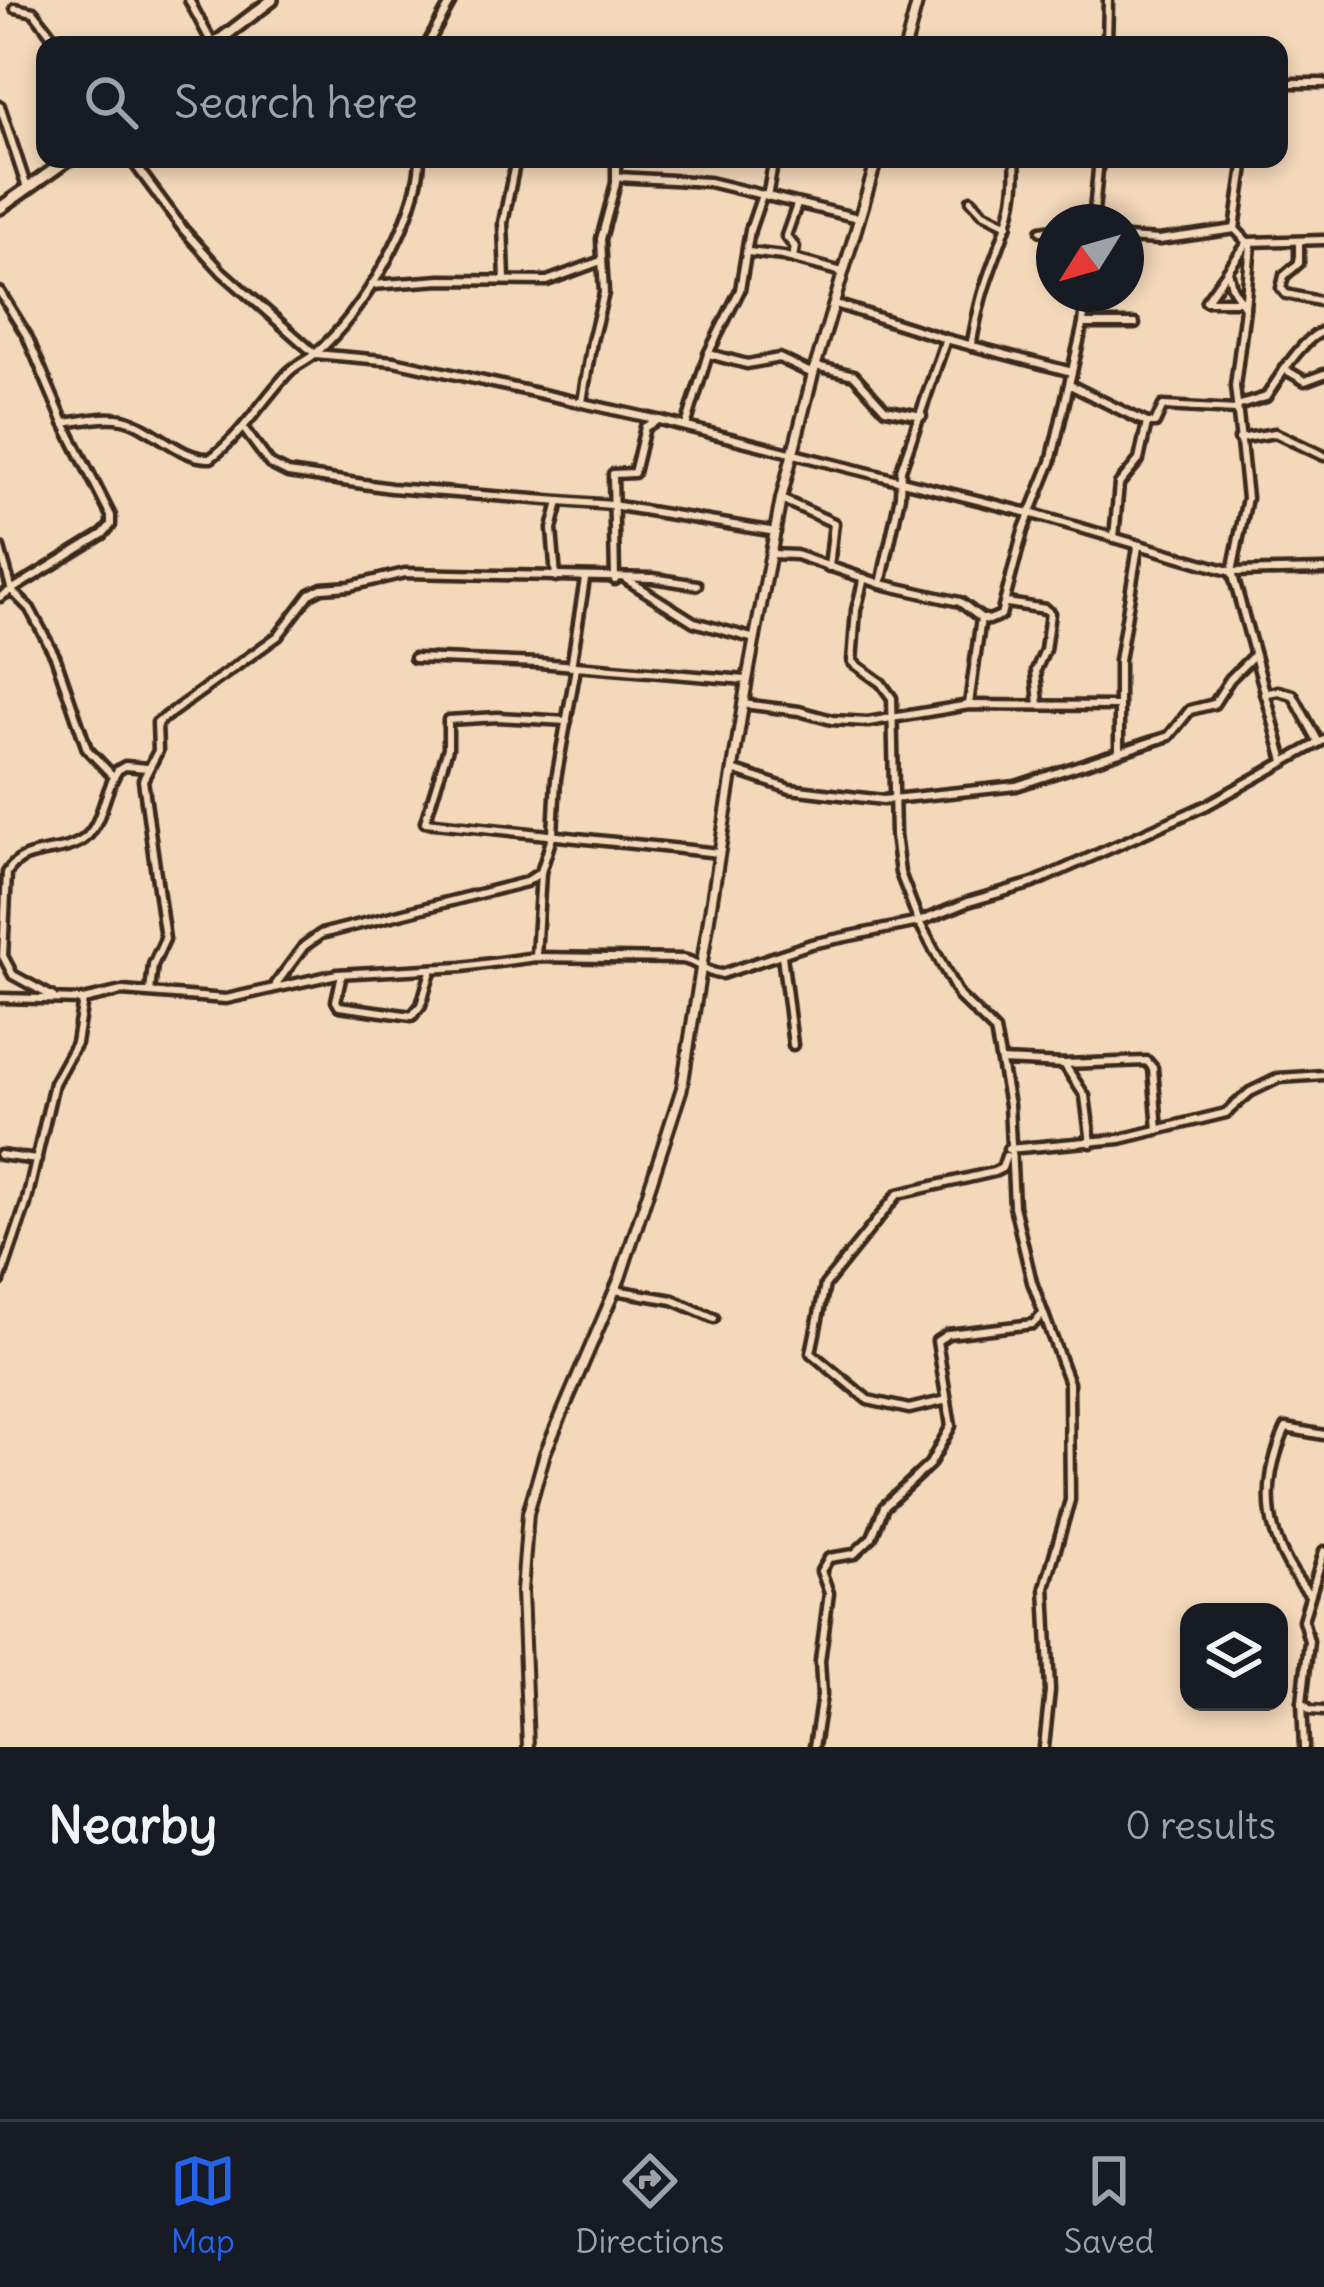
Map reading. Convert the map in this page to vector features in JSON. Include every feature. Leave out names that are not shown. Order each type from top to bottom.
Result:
[{"type":"main road","points":[[225,36],[272,0]]},
{"type":"main road","points":[[0,208],[57,168]]},
{"type":"street","points":[[189,0],[208,36]]},
{"type":"street","points":[[432,36],[452,0]]},
{"type":"street","points":[[908,36],[918,0]]},
{"type":"street","points":[[1107,36],[1108,0]]},
{"type":"street","points":[[15,8],[34,12],[52,36]]},
{"type":"street","points":[[1288,83],[1324,83]]},
{"type":"street","points":[[0,106],[28,190]]},
{"type":"street","points":[[138,168],[180,226],[222,272],[315,354],[394,361],[686,426],[1033,514],[1232,572],[1324,570]]},
{"type":"street","points":[[64,423],[129,421],[205,460],[244,429],[290,370],[315,354],[372,285],[411,211],[418,168]]},
{"type":"street","points":[[505,280],[503,223],[514,168]]},
{"type":"street","points":[[582,402],[604,293],[603,224],[616,168]]},
{"type":"street","points":[[686,426],[708,354],[736,301],[772,168]]},
{"type":"street","points":[[528,1747],[522,1674],[528,1514],[545,1453],[615,1290],[682,1088],[747,680],[792,452],[875,168]]},
{"type":"street","points":[[971,346],[984,290],[1018,191],[1017,168]]},
{"type":"street","points":[[1095,204],[1098,168]]},
{"type":"street","points":[[1235,229],[1244,168]]},
{"type":"street","points":[[616,177],[690,179],[862,219]]},
{"type":"street","points":[[971,200],[979,211],[1008,224]]},
{"type":"street","points":[[793,258],[796,247],[786,236],[797,205]]},
{"type":"street","points":[[1144,239],[1235,229]]},
{"type":"street","points":[[1235,229],[1248,242],[1324,240]]},
{"type":"street","points":[[1242,304],[1206,302],[1248,242]]},
{"type":"street","points":[[1248,242],[1236,408],[1247,498],[1232,572],[1284,761]]},
{"type":"street","points":[[1299,242],[1299,263],[1284,275],[1281,288],[1286,294],[1324,302]]},
{"type":"street","points":[[748,252],[793,258],[845,273]]},
{"type":"street","points":[[372,285],[547,281],[601,261]]},
{"type":"street","points":[[1228,271],[1242,304]]},
{"type":"street","points":[[0,292],[27,336],[111,516],[111,525],[103,534],[0,597]]},
{"type":"street","points":[[835,304],[1072,372]]},
{"type":"street","points":[[771,554],[796,555],[881,584],[960,602],[981,618],[996,618],[1006,603],[1023,532],[1051,462],[1084,312]]},
{"type":"street","points":[[1083,324],[1135,324]]},
{"type":"street","points":[[1070,385],[1148,424],[1157,421],[1167,404],[1236,408],[1266,397],[1302,345],[1324,331]]},
{"type":"street","points":[[881,584],[901,470],[946,339]]},
{"type":"street","points":[[708,354],[747,364],[779,358],[814,370],[854,375],[885,409],[922,416]]},
{"type":"street","points":[[1286,370],[1305,381],[1324,374]]},
{"type":"street","points":[[615,580],[613,474],[634,473],[645,427],[659,420]]},
{"type":"street","points":[[1114,538],[1119,484],[1139,460],[1148,424]]},
{"type":"street","points":[[244,429],[270,464],[288,473],[391,488],[613,505],[776,532]]},
{"type":"street","points":[[1239,439],[1275,433],[1324,456]]},
{"type":"street","points":[[782,500],[834,523],[829,567]]},
{"type":"street","points":[[556,577],[552,529],[560,502]]},
{"type":"street","points":[[615,519],[624,507]]},
{"type":"street","points":[[1119,752],[1119,661],[1138,546]]},
{"type":"street","points":[[0,548],[12,590],[44,631],[87,749],[113,776]]},
{"type":"street","points":[[150,993],[153,964],[165,939],[143,780],[158,751],[155,729],[162,716],[278,636],[316,591],[405,573],[653,578],[697,586]]},
{"type":"street","points":[[864,578],[852,662],[888,691],[894,708],[900,873],[919,922],[959,996],[993,1025],[1009,1105],[1014,1206],[1043,1314],[1070,1383],[1070,1500],[1046,1587],[1050,1691],[1044,1747]]},
{"type":"street","points":[[536,957],[542,872],[553,834],[556,779],[585,579]]},
{"type":"street","points":[[627,580],[694,622],[755,639]]},
{"type":"street","points":[[1006,603],[1050,613],[1045,650],[1036,670],[1039,706]]},
{"type":"street","points":[[969,705],[981,618]]},
{"type":"street","points":[[733,770],[790,790],[896,798],[1016,786],[1169,736],[1190,710],[1214,704],[1229,679],[1254,655]]},
{"type":"street","points":[[414,658],[747,680]]},
{"type":"street","points":[[0,998],[83,1000],[122,991],[226,999],[342,974],[536,957],[682,959],[722,974],[827,940],[919,922],[1023,887],[1246,786],[1321,741],[1293,695],[1264,694]]},
{"type":"street","points":[[743,704],[832,720],[891,721],[969,705],[1119,706]]},
{"type":"street","points":[[567,722],[498,717],[448,720],[448,748],[424,819],[428,824],[719,853]]},
{"type":"street","points":[[56,999],[7,969],[3,956],[7,873],[13,862],[86,837],[113,776],[125,766],[147,768]]},
{"type":"street","points":[[274,987],[304,946],[321,934],[518,885],[542,872]]},
{"type":"street","points":[[782,955],[794,1045]]},
{"type":"street","points":[[342,974],[339,1006],[412,1016],[421,1005],[431,969]]},
{"type":"street","points":[[284,972],[291,982]]},
{"type":"street","points":[[0,1281],[37,1160],[54,1083],[76,1043],[83,1000]]},
{"type":"street","points":[[999,1061],[1148,1061],[1153,1067],[1158,1130]]},
{"type":"street","points":[[1064,1064],[1085,1096],[1091,1143]]},
{"type":"street","points":[[1009,1149],[1091,1143],[1158,1130],[1226,1112],[1250,1092],[1279,1078],[1324,1075]]},
{"type":"street","points":[[947,1400],[909,1409],[868,1400],[815,1358],[811,1353],[819,1297],[835,1268],[870,1233],[898,1194],[994,1172],[1002,1168],[1009,1149]]},
{"type":"street","points":[[0,1155],[37,1160]]},
{"type":"street","points":[[615,1290],[674,1300],[714,1318]]},
{"type":"street","points":[[814,1747],[829,1593],[821,1571],[829,1558],[858,1551],[876,1532],[884,1507],[930,1464],[951,1426],[935,1346],[948,1334],[1025,1326],[1043,1314]]},
{"type":"street","points":[[1309,1594],[1280,1553],[1270,1498],[1286,1428],[1324,1435]]},
{"type":"street","points":[[1304,1747],[1301,1717],[1309,1650],[1304,1620],[1324,1551]]},
{"type":"street","points":[[1302,1702],[1310,1710],[1324,1711]]},
{"type":"street","points":[[1301,1717],[1310,1710]]}]
